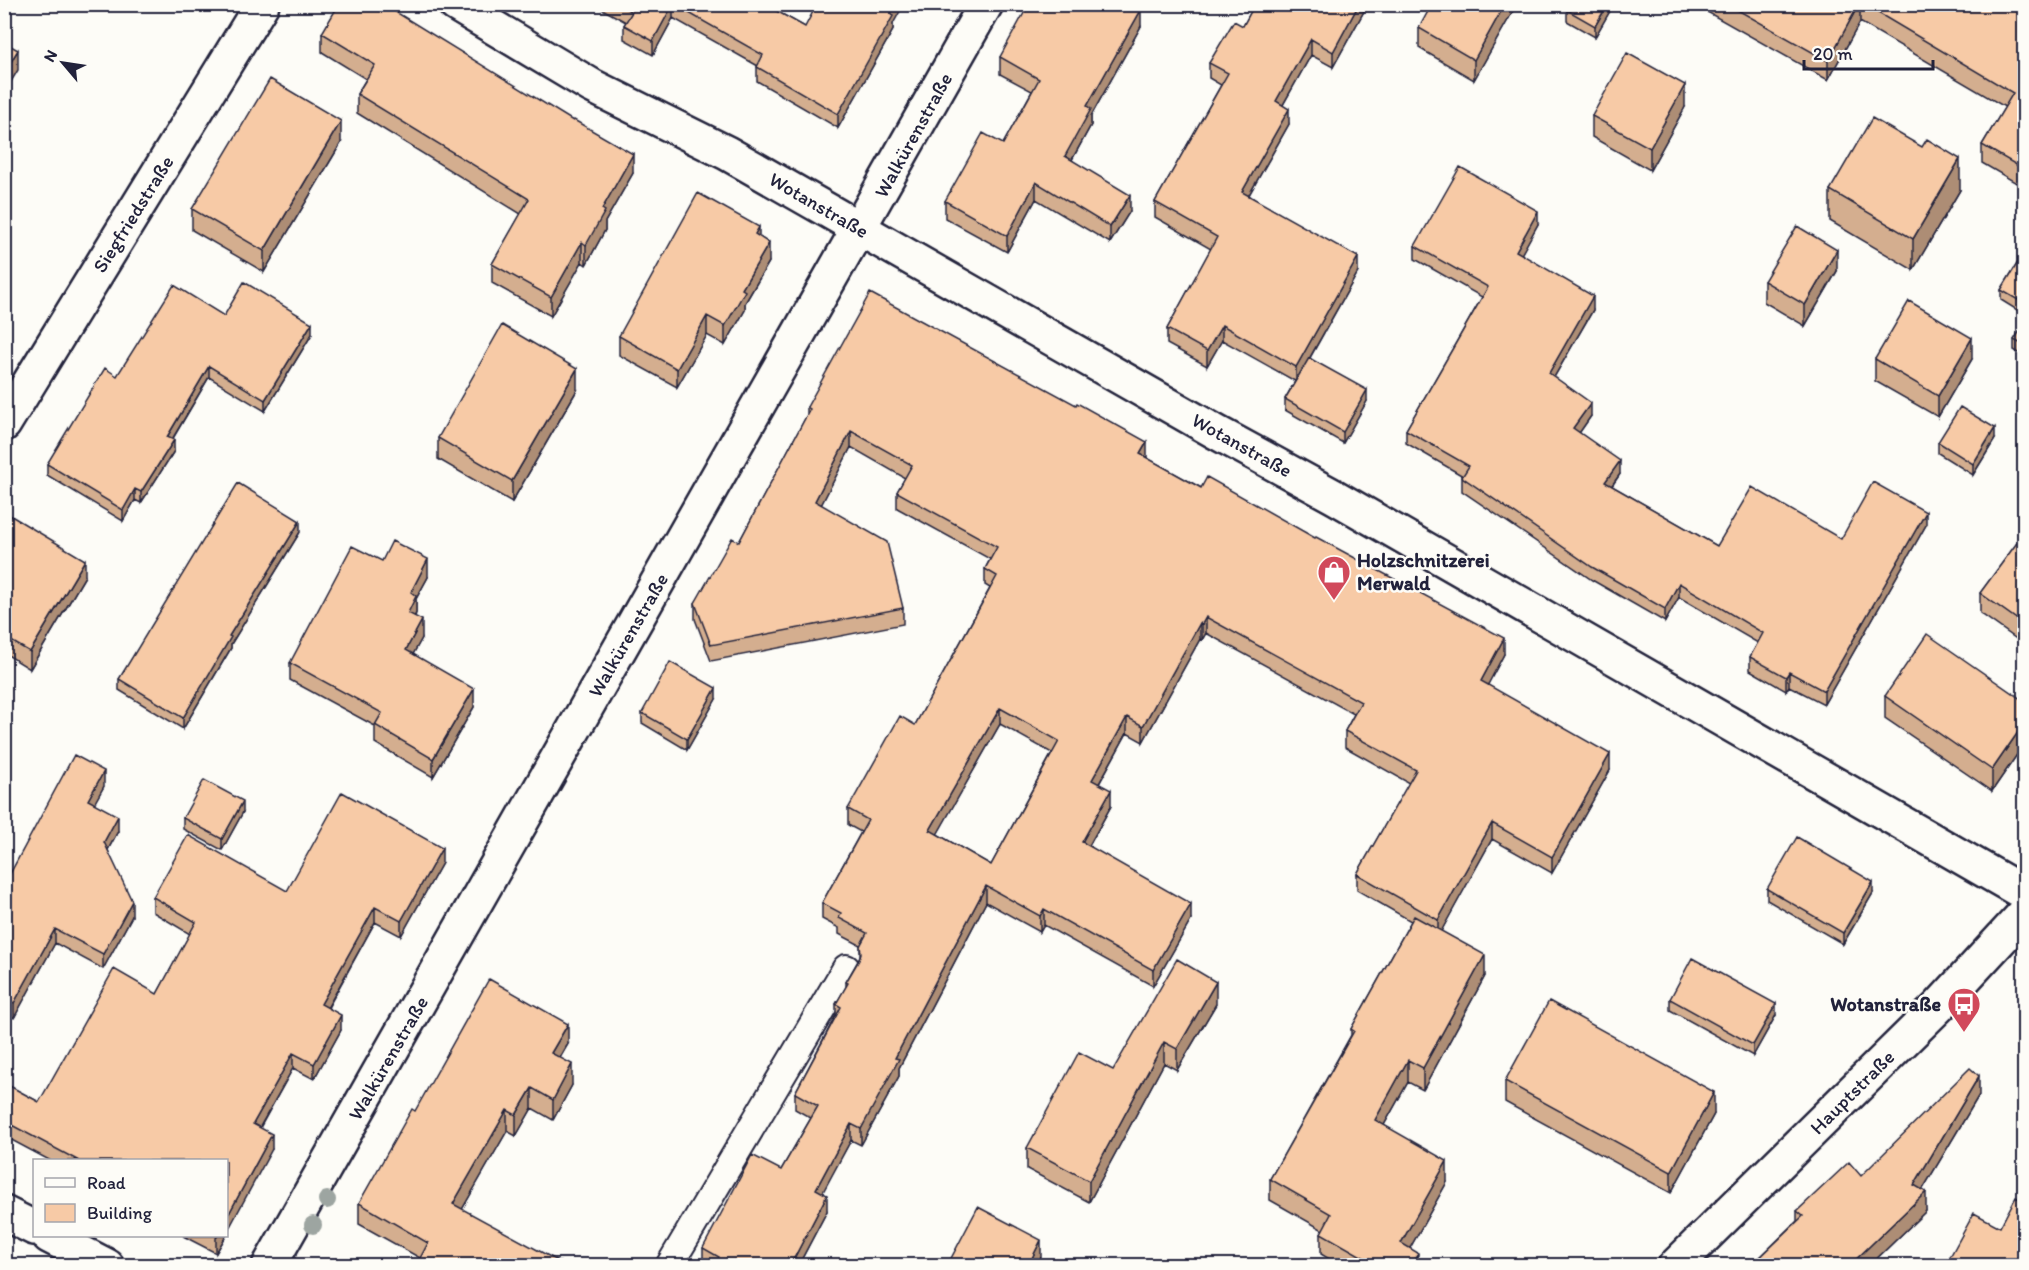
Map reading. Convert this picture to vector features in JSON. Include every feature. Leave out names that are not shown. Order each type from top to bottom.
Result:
[{"type":"street","name":"Siegfriedstraße","points":[[4,424],[262,4]]},
{"type":"street","name":"Wotanstraße","points":[[455,4],[592,86],[728,153],[1216,432],[1345,502],[2025,893]]},
{"type":"street","name":"Walkürenstraße","points":[[269,1266],[986,4]]},
{"type":"street","name":"Hauptstraße","points":[[1675,1266],[1940,1005],[2025,914]]},
{"type":"street","points":[[4,1213],[33,1228]]},
{"type":"street","points":[[51,1237],[108,1266]]},
{"type":"lane","points":[[669,1266],[846,968]]},
{"type":"building","points":[[339,4],[383,4],[573,121],[633,154],[602,209],[605,211],[586,245],[582,242],[551,297],[492,264],[529,199],[357,94],[375,65],[322,33]]},
{"type":"building","points":[[618,4],[673,4],[653,41],[624,25],[632,12]]},
{"type":"building","points":[[673,4],[764,4],[805,27],[817,4],[896,4],[890,14],[893,16],[838,114],[757,67],[763,55]]},
{"type":"building","points":[[1029,4],[1035,4],[1042,9],[1045,4],[1132,4],[1141,10],[1087,106],[1091,109],[1065,156],[1130,195],[1110,227],[1036,182],[1007,236],[945,201],[983,133],[1003,144],[1039,79],[1000,57]]},
{"type":"building","points":[[1255,4],[1359,4],[1333,52],[1311,39],[1276,101],[1289,109],[1242,192],[1358,257],[1296,367],[1222,325],[1207,351],[1167,329],[1217,237],[1155,202],[1228,73],[1209,63],[1234,21],[1243,26]]},
{"type":"building","points":[[1432,4],[1505,4],[1474,60],[1419,28]]},
{"type":"building","points":[[1570,4],[1608,4],[1595,26],[1567,10]]},
{"type":"building","points":[[1727,4],[1859,4],[1828,61]]},
{"type":"building","points":[[1863,4],[2025,4],[2025,170],[1982,145],[2013,93]]},
{"type":"building","points":[[4,42],[18,50],[4,73]]},
{"type":"building","points":[[1627,53],[1685,85],[1650,148],[1592,116]]},
{"type":"building","points":[[270,79],[341,121],[264,251],[192,209]]},
{"type":"building","points":[[1872,118],[1922,147],[1927,139],[1960,159],[1913,239],[1830,190]]},
{"type":"building","points":[[1460,167],[1538,211],[1516,251],[1593,296],[1549,373],[1591,403],[1573,428],[1620,461],[1605,482],[1717,546],[1752,487],[1841,539],[1873,482],[1926,512],[1824,691],[1789,672],[1786,677],[1750,657],[1763,633],[1679,583],[1665,609],[1592,567],[1462,477],[1469,466],[1406,430],[1488,287],[1415,246]]},
{"type":"building","points":[[698,193],[759,227],[755,234],[769,243],[742,289],[745,291],[725,326],[707,316],[677,369],[619,336]]},
{"type":"building","points":[[1797,226],[1837,250],[1805,305],[1764,281]]},
{"type":"building","points":[[2025,251],[2025,304],[2001,290]]},
{"type":"building","points":[[244,282],[312,323],[265,400],[209,366],[167,437],[174,440],[141,492],[135,489],[123,510],[47,464],[105,368],[117,376],[174,285],[224,316]]},
{"type":"building","points":[[870,293],[1147,442],[1140,454],[1201,488],[1207,477],[1315,538],[1504,638],[1481,681],[1610,754],[1552,857],[1492,823],[1438,920],[1357,874],[1416,770],[1345,731],[1361,702],[1206,617],[1202,624],[1200,623],[1143,726],[1127,717],[1092,780],[1111,790],[1082,842],[1191,904],[1153,970],[1044,909],[1040,916],[986,886],[895,1058],[899,1059],[861,1129],[851,1124],[816,1189],[827,1195],[790,1266],[714,1266],[719,1257],[703,1248],[752,1155],[781,1170],[818,1106],[795,1093],[841,1007],[836,1004],[859,960],[860,946],[867,933],[839,918],[841,913],[822,903],[868,820],[848,809],[900,716],[915,725],[997,576],[985,569],[997,547],[897,492],[912,465],[851,431],[815,501],[887,542],[903,608],[711,645],[695,603],[732,538],[739,542],[810,409],[807,407]],"holes":[[[1000,708],[1059,741],[991,865],[930,830]]]},
{"type":"building","points":[[1909,301],[1972,338],[1938,396],[1875,359]]},
{"type":"building","points":[[2025,323],[2025,346],[2014,340]]},
{"type":"building","points":[[502,325],[577,369],[512,481],[438,438]]},
{"type":"building","points":[[1309,358],[1367,390],[1343,432],[1285,399]]},
{"type":"building","points":[[1960,407],[1995,428],[1973,464],[1938,442]]},
{"type":"building","points":[[238,483],[300,521],[229,636],[231,637],[183,718],[119,679]]},
{"type":"building","points":[[8,514],[85,560],[30,652],[6,638],[4,640],[4,520]]},
{"type":"building","points":[[2025,532],[2025,625],[1980,593]]},
{"type":"building","points":[[392,541],[428,559],[411,592],[416,596],[408,613],[422,620],[406,650],[474,689],[433,759],[375,725],[382,713],[290,663],[352,546],[382,561]]},
{"type":"building","points":[[1927,634],[2025,702],[2025,722],[1992,770],[1885,696]]},
{"type":"building","points":[[670,662],[716,688],[687,739],[642,713]]},
{"type":"building","points":[[74,755],[104,771],[88,800],[118,816],[104,842],[132,901],[103,954],[55,929],[14,1003],[4,998],[4,885]]},
{"type":"building","points":[[204,780],[243,801],[222,839],[183,818]]},
{"type":"building","points":[[342,792],[442,848],[401,921],[375,907],[321,1004],[341,1015],[314,1064],[293,1053],[253,1124],[272,1134],[228,1215],[228,1159],[75,1159],[4,1121],[4,1083],[39,1102],[114,969],[157,994],[196,922],[153,897],[188,835],[287,891]]},
{"type":"building","points":[[1797,837],[1873,882],[1843,933],[1767,889]]},
{"type":"building","points":[[1414,916],[1485,955],[1423,1068],[1408,1060],[1375,1120],[1447,1161],[1401,1243],[1418,1253],[1411,1266],[1361,1266],[1365,1258],[1321,1233],[1331,1214],[1270,1179],[1354,1031],[1351,1029]]},
{"type":"building","points":[[1692,958],[1776,1004],[1753,1045],[1670,999]]},
{"type":"building","points":[[1177,959],[1216,982],[1177,1049],[1164,1042],[1089,1181],[1027,1148],[1079,1052],[1113,1070]]},
{"type":"building","points":[[489,979],[568,1024],[551,1053],[572,1064],[553,1100],[532,1088],[516,1115],[507,1110],[453,1204],[567,1266],[416,1266],[428,1243],[359,1203],[412,1109],[415,1111]]},
{"type":"building","points":[[1549,1001],[1714,1092],[1671,1172],[1505,1081]]},
{"type":"building","points":[[1970,1068],[1979,1076],[1914,1185],[1926,1192],[1849,1266],[1751,1266],[1803,1216],[1797,1211],[1849,1162],[1861,1176]]},
{"type":"building","points":[[2016,1197],[2025,1202],[2024,1266],[1945,1266],[1974,1213],[2000,1227]]},
{"type":"building","points":[[978,1207],[1041,1240],[1028,1266],[947,1266]]},
{"type":"place","name":"Holzschnitzerei Merwald","points":[[1334,601]]},
{"type":"place","name":"Wotanstraße","points":[[1964,1033]]}]
